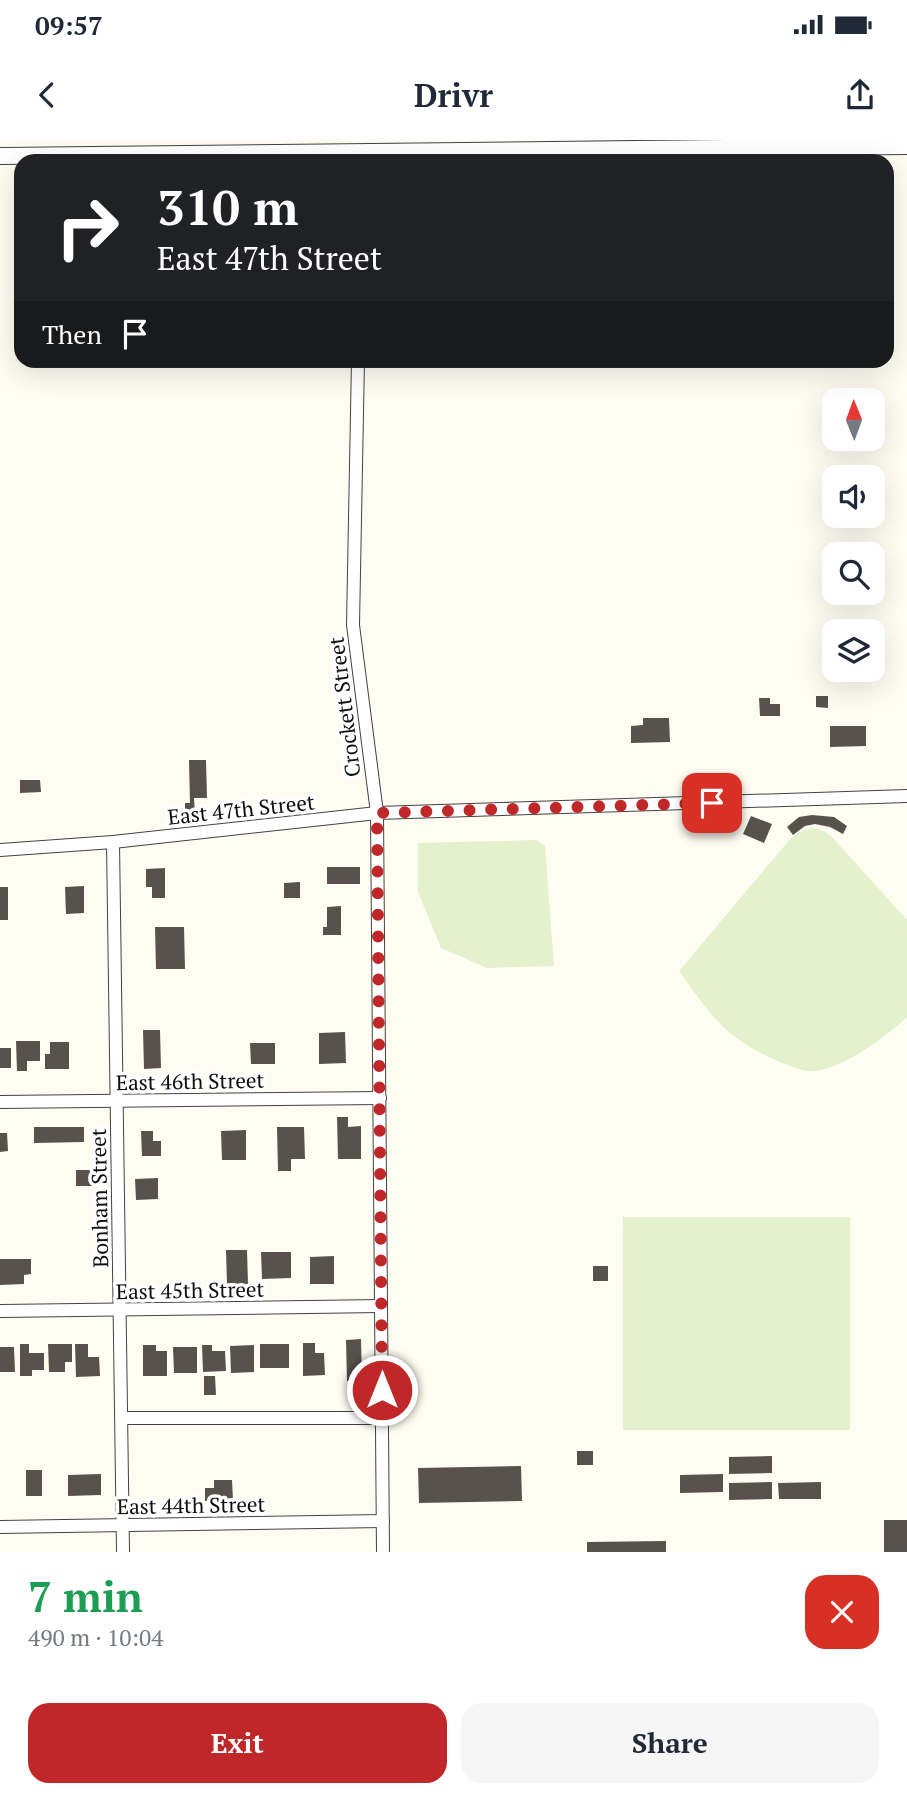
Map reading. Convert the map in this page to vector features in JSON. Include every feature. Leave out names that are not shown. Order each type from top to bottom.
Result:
[{"type":"street","points":[[181,154],[907,146]]},
{"type":"street","name":"Crockett Street","points":[[358,368],[353,625],[377,813],[383,1552]]},
{"type":"street","name":"East 47th Street","points":[[0,850],[114,842],[377,813],[907,796]]},
{"type":"street","name":"Bonham Street","points":[[114,842],[124,1552]]},
{"type":"street","name":"East 46th Street","points":[[0,1102],[380,1098]]},
{"type":"street","name":"East 45th Street","points":[[0,1311],[381,1306]]},
{"type":"street","points":[[122,1418],[382,1418]]},
{"type":"street","name":"East 44th Street","points":[[0,1527],[383,1521]]},
{"type":"green space","points":[[812,828],[824,831],[832,837],[907,920],[907,1017],[877,1042],[840,1064],[812,1071],[780,1062],[746,1045],[711,1014],[679,971],[791,838]]},
{"type":"green space","points":[[537,840],[545,846],[554,966],[487,968],[441,948],[418,892],[418,843]]},
{"type":"green space","points":[[623,1217],[850,1217],[850,1430],[623,1430]]},
{"type":"building","points":[[816,696],[828,696],[828,708],[816,707]]},
{"type":"building","points":[[759,698],[770,698],[770,704],[780,704],[780,716],[760,716]]},
{"type":"building","points":[[643,718],[669,718],[670,742],[631,743],[631,726],[643,725]]},
{"type":"building","points":[[830,726],[866,726],[866,746],[830,747]]},
{"type":"building","points":[[189,760],[206,760],[207,798],[194,798],[195,814],[185,814],[185,803],[190,803]]},
{"type":"building","points":[[20,780],[40,780],[41,792],[20,793]]},
{"type":"building","points":[[751,816],[772,824],[764,843],[743,834]]},
{"type":"building","points":[[799,817],[834,817],[847,826],[843,834],[830,827],[815,824],[805,826],[793,835],[787,827]]},
{"type":"building","points":[[327,867],[360,867],[360,884],[327,884]]},
{"type":"building","points":[[165,868],[165,898],[152,898],[152,887],[146,887],[146,869]]},
{"type":"building","points":[[300,882],[300,898],[284,898],[284,883]]},
{"type":"building","points":[[84,886],[84,913],[66,914],[65,887]]},
{"type":"building","points":[[0,887],[8,887],[8,920],[0,920]]},
{"type":"building","points":[[341,906],[341,935],[323,935],[323,927],[327,927],[327,907]]},
{"type":"building","points":[[155,927],[184,927],[185,969],[156,969]]},
{"type":"building","points":[[143,1030],[160,1030],[161,1068],[144,1069]]},
{"type":"building","points":[[345,1032],[346,1063],[319,1064],[319,1033]]},
{"type":"building","points":[[16,1041],[40,1041],[40,1061],[27,1061],[27,1071],[17,1071]]},
{"type":"building","points":[[50,1042],[69,1042],[69,1069],[45,1069],[45,1054],[50,1054]]},
{"type":"building","points":[[250,1043],[275,1043],[275,1064],[251,1064]]},
{"type":"building","points":[[0,1048],[11,1048],[11,1068],[0,1068]]},
{"type":"building","points":[[337,1117],[348,1117],[348,1127],[361,1126],[361,1159],[338,1159]]},
{"type":"building","points":[[34,1127],[84,1127],[84,1142],[34,1143]]},
{"type":"building","points":[[277,1127],[304,1127],[305,1159],[291,1159],[291,1171],[278,1171]]},
{"type":"building","points":[[246,1130],[246,1160],[222,1160],[221,1131]]},
{"type":"building","points":[[141,1131],[153,1131],[153,1141],[161,1141],[161,1156],[142,1156]]},
{"type":"building","points":[[0,1133],[7,1133],[8,1151],[0,1152]]},
{"type":"building","points":[[76,1170],[94,1170],[94,1186],[76,1186]]},
{"type":"building","points":[[158,1178],[158,1199],[136,1200],[135,1179]]},
{"type":"building","points":[[226,1250],[247,1250],[248,1284],[227,1285]]},
{"type":"building","points":[[261,1252],[291,1252],[291,1278],[262,1279]]},
{"type":"building","points":[[334,1256],[334,1284],[310,1284],[310,1257]]},
{"type":"building","points":[[0,1259],[31,1259],[31,1274],[24,1275],[24,1284],[0,1285]]},
{"type":"building","points":[[593,1266],[608,1266],[608,1281],[593,1281]]},
{"type":"building","points":[[361,1339],[362,1380],[347,1381],[346,1340]]},
{"type":"building","points":[[303,1343],[315,1343],[315,1353],[324,1353],[325,1375],[303,1376]]},
{"type":"building","points":[[20,1344],[29,1344],[29,1353],[44,1353],[44,1370],[32,1370],[32,1376],[20,1376]]},
{"type":"building","points":[[48,1344],[72,1344],[72,1362],[65,1362],[65,1372],[49,1372]]},
{"type":"building","points":[[75,1344],[88,1344],[88,1357],[99,1357],[100,1376],[76,1377]]},
{"type":"building","points":[[260,1344],[289,1344],[289,1368],[260,1368]]},
{"type":"building","points":[[143,1345],[156,1345],[156,1351],[167,1351],[167,1376],[143,1376]]},
{"type":"building","points":[[202,1345],[212,1345],[212,1351],[225,1351],[226,1371],[203,1372]]},
{"type":"building","points":[[254,1345],[254,1372],[231,1373],[230,1346]]},
{"type":"building","points":[[0,1347],[14,1347],[15,1372],[0,1372]]},
{"type":"building","points":[[173,1347],[197,1347],[197,1373],[174,1373]]},
{"type":"building","points":[[204,1376],[215,1376],[216,1395],[204,1395]]},
{"type":"building","points":[[577,1451],[593,1451],[593,1465],[577,1465]]},
{"type":"building","points":[[772,1456],[772,1473],[729,1474],[729,1457]]},
{"type":"building","points":[[521,1466],[522,1501],[419,1503],[418,1468]]},
{"type":"building","points":[[26,1470],[42,1470],[42,1496],[26,1496]]},
{"type":"building","points":[[101,1474],[101,1495],[68,1496],[68,1475]]},
{"type":"building","points":[[723,1474],[723,1492],[680,1493],[680,1475]]},
{"type":"building","points":[[214,1480],[232,1480],[233,1500],[205,1501],[205,1488],[214,1488]]},
{"type":"building","points":[[772,1482],[772,1499],[729,1500],[729,1483]]},
{"type":"building","points":[[821,1482],[821,1499],[779,1499],[778,1483]]},
{"type":"building","points":[[884,1520],[907,1520],[907,1552],[884,1552]]},
{"type":"building","points":[[666,1541],[666,1552],[587,1552],[587,1542]]},
{"type":"route","points":[[382,1390],[377,813],[712,803]]}]
